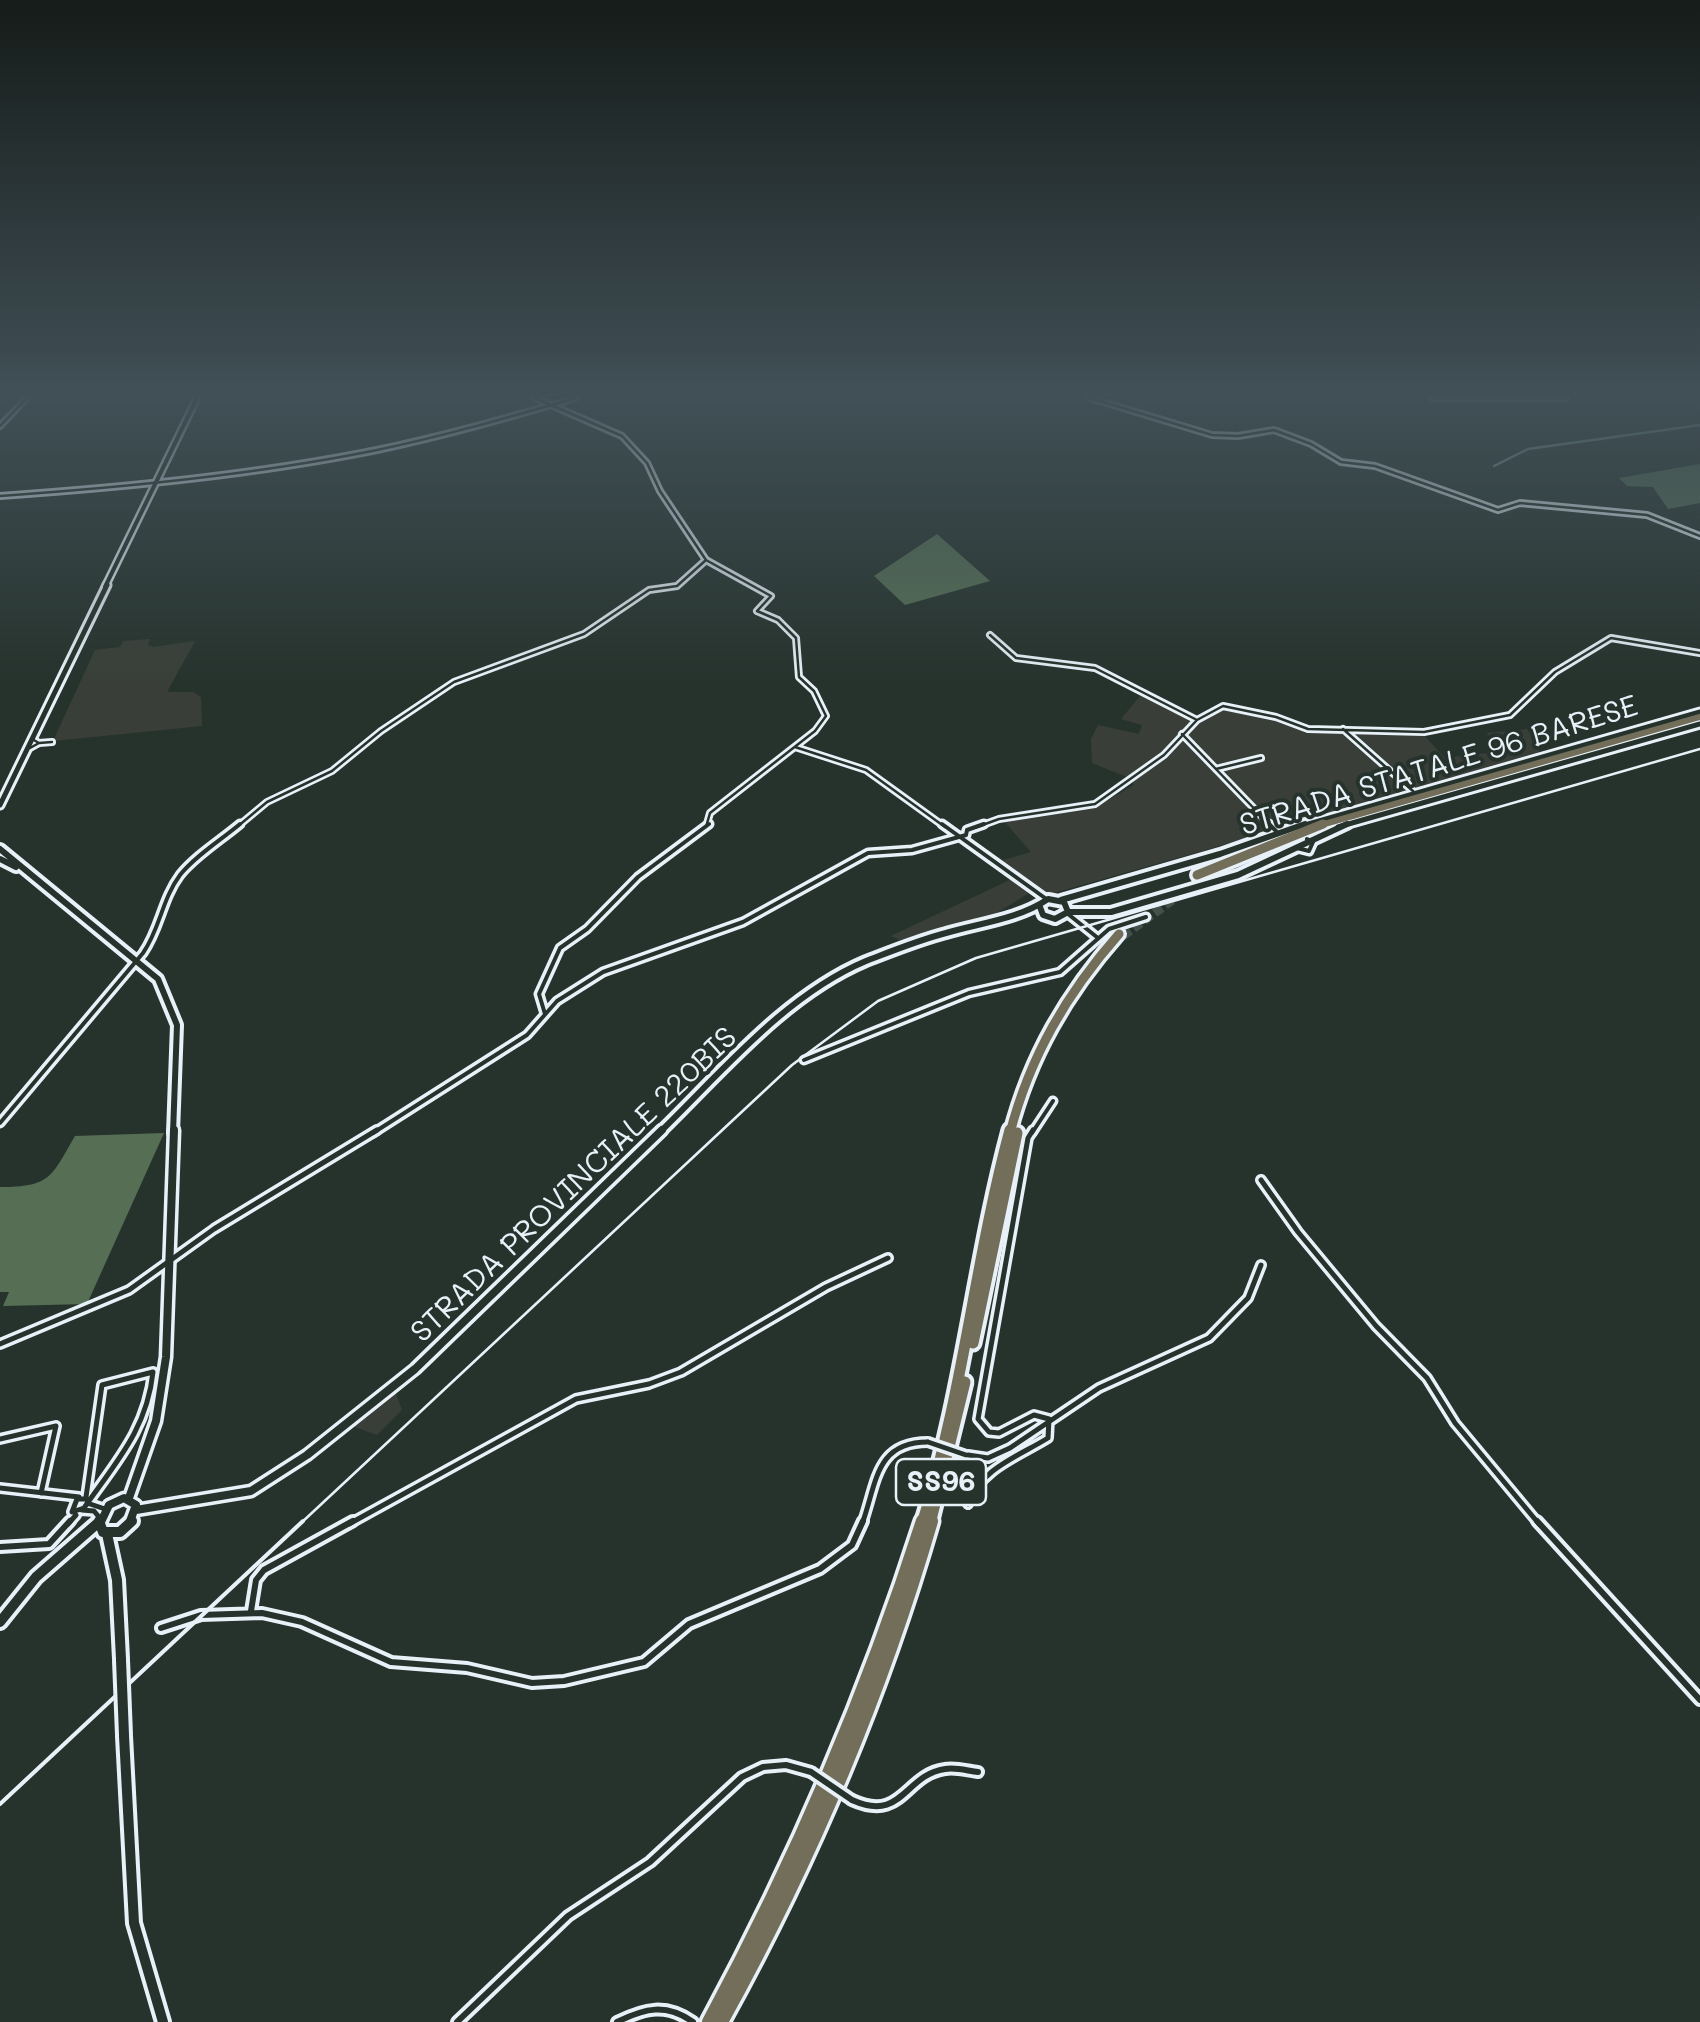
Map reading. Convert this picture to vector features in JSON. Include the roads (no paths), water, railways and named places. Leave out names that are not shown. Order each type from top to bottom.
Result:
[{"type":"highway","name":"STRADA STATALE 96 BARESE","points":[[1200,876],[1319,829],[1700,718]]},
{"type":"highway","name":"SS96","points":[[709,2022],[787,1870],[889,1624],[948,1435],[1001,1166],[1028,1076],[1065,1002],[1121,935],[1075,996],[1034,1076],[1009,1162],[956,1431],[906,1603],[812,1836],[721,2022]]},
{"type":"main road","points":[[1,805],[151,492]]},
{"type":"main road","points":[[1040,904],[1066,911],[1111,912],[1238,875],[1297,848]]},
{"type":"main road","points":[[0,859],[20,869],[158,978],[177,1024],[162,1392],[149,1443],[124,1499],[103,1523],[36,1577],[0,1622]]},
{"type":"main road","points":[[1040,904],[1050,918],[1066,911]]},
{"type":"main road","name":"STRADA PROVINCIALE 220BIS","points":[[135,1515],[251,1491],[306,1456],[416,1369],[778,1020],[821,987],[895,949],[1040,904]]},
{"type":"main road","points":[[113,1550],[120,1532],[135,1515],[124,1499]]},
{"type":"main road","points":[[103,1523],[120,1532]]},
{"type":"main road","points":[[103,1523],[113,1550],[134,1923],[163,2022]]},
{"type":"street","points":[[0,496],[41,492]]},
{"type":"street","points":[[545,1014],[539,994],[560,948],[586,929],[638,877],[693,839],[708,824],[710,813],[795,747],[826,716],[814,691],[799,676],[797,639],[778,620],[757,611],[772,596],[706,560],[661,492]]},
{"type":"street","points":[[1449,492],[1498,510],[1520,503],[1647,515],[1700,536]]},
{"type":"street","points":[[0,1124],[158,932],[168,895],[181,872],[267,802],[332,771],[380,731],[440,690],[497,664],[584,634],[649,590],[676,586],[706,560]]},
{"type":"street","points":[[990,635],[1016,658],[1095,668],[1197,720]]},
{"type":"street","points":[[0,1344],[129,1290],[214,1228],[475,1071],[527,1035],[568,992],[602,972],[742,922],[868,853],[912,850],[966,836],[967,830],[999,818],[1095,804],[1164,756],[1197,720],[1227,706],[1308,729],[1424,732],[1510,715],[1555,672],[1611,638],[1700,653]]},
{"type":"street","points":[[1098,938],[1066,911],[1072,898],[1414,792],[1700,718]]},
{"type":"street","points":[[1297,848],[1307,839],[1700,718]]},
{"type":"street","points":[[1343,729],[1414,792]]},
{"type":"street","points":[[1182,734],[1278,833]]},
{"type":"street","points":[[32,739],[39,744]]},
{"type":"street","points":[[26,751],[52,742]]},
{"type":"street","points":[[795,747],[866,770],[960,837],[1040,904]]},
{"type":"street","points":[[1216,769],[1261,758]]},
{"type":"street","points":[[1297,848],[1309,850],[1313,842],[1307,839]]},
{"type":"street","points":[[0,848],[20,869]]},
{"type":"street","points":[[804,1060],[969,993],[1060,972],[1109,929],[1146,917]]},
{"type":"street","points":[[1049,1419],[1034,1415],[999,1433],[989,1432],[978,1419],[1028,1138],[1047,1119],[1053,1101]]},
{"type":"street","points":[[1262,1180],[1298,1232],[1385,1336],[1427,1378],[1455,1423],[1565,1555],[1700,1700]]},
{"type":"street","points":[[252,1611],[256,1580],[264,1570],[390,1500],[576,1399],[649,1384],[680,1372],[826,1287],[888,1258]]},
{"type":"street","points":[[161,1628],[202,1613],[252,1611],[306,1624],[392,1662],[475,1668],[518,1680],[548,1682],[633,1665],[655,1657],[686,1625],[762,1597],[850,1547],[869,1506],[884,1457],[906,1441],[928,1442],[988,1458],[1010,1448],[1099,1388],[1209,1338],[1250,1294],[1262,1264]]},
{"type":"street","points":[[0,1546],[49,1544],[85,1499],[140,1428],[154,1372],[102,1385],[85,1499],[76,1509]]},
{"type":"street","points":[[968,1504],[969,1493],[981,1481],[1048,1438],[1049,1419]]},
{"type":"street","points":[[0,1439],[56,1426],[41,1492]]},
{"type":"street","points":[[0,1488],[85,1499],[103,1523]]},
{"type":"street","points":[[66,1496],[76,1509],[94,1511],[103,1523]]},
{"type":"street","points":[[457,2022],[586,1900],[652,1861],[715,1797],[772,1764],[794,1764],[811,1772],[866,1809],[883,1809],[942,1769],[978,1772]]},
{"type":"street","points":[[618,2022],[652,2006],[691,2020]]},
{"type":"tunnel","points":[[1123,936],[1203,878]]},
{"type":"railway","points":[[300,1524],[792,1065],[878,1001],[976,958],[1700,749]]},
{"type":"railway","points":[[0,1804],[303,1521]]}]
